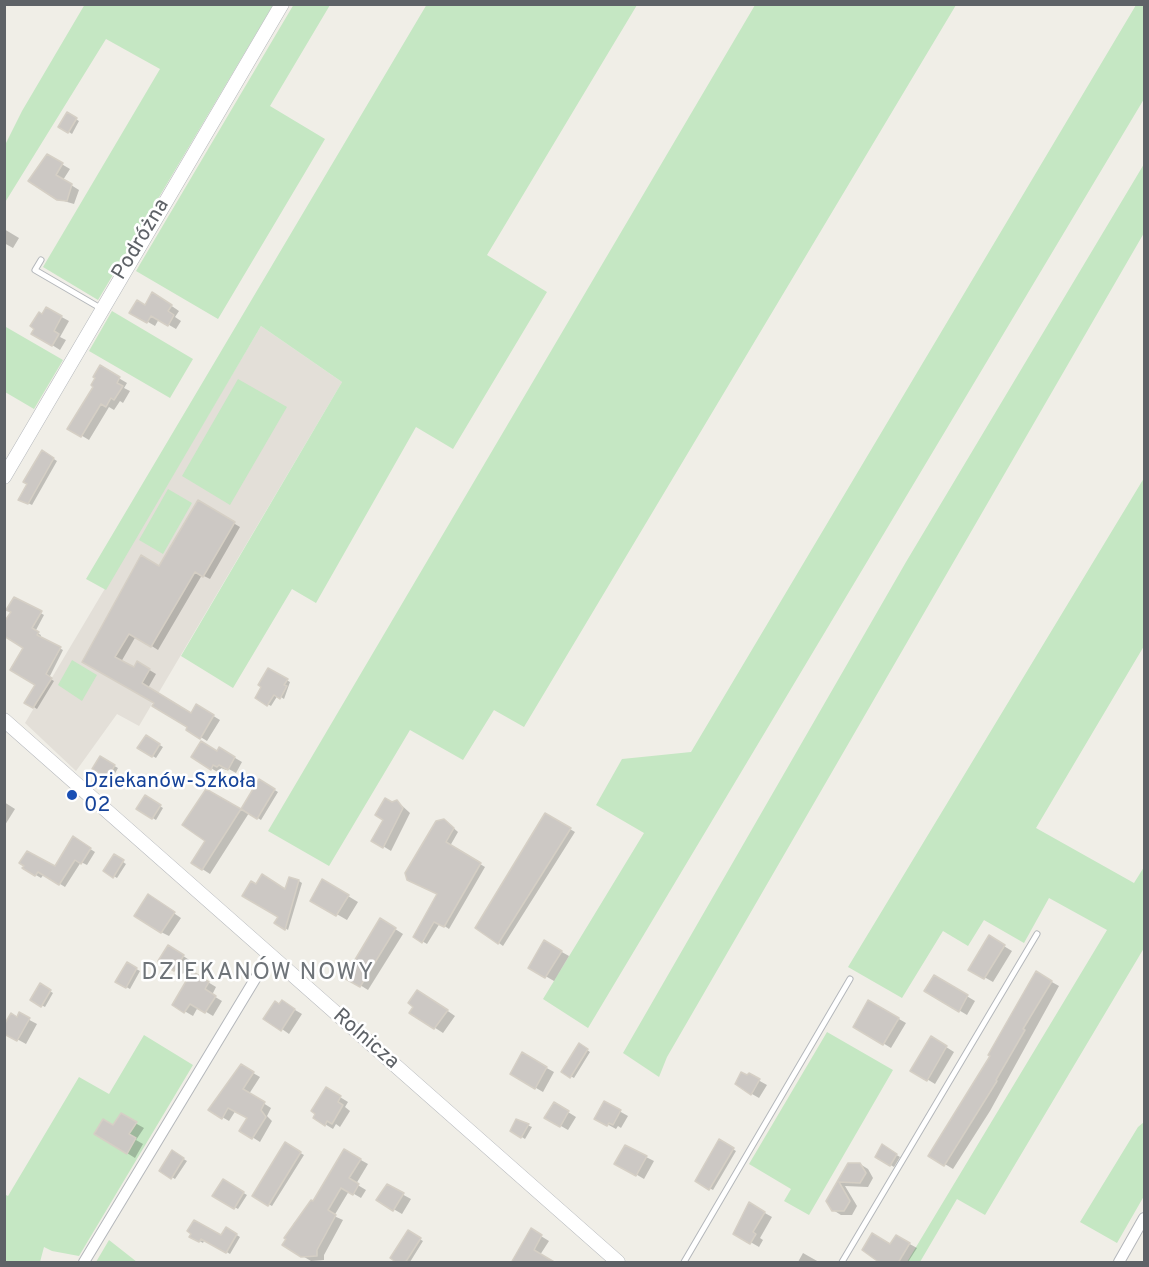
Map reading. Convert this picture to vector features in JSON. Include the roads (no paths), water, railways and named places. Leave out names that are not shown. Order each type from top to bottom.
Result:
[{"type":"street","name":"Podróżna","points":[[4,477],[282,4]]},
{"type":"street","name":"Rolnicza","points":[[4,720],[618,1263]]},
{"type":"street","points":[[84,1263],[269,956]]},
{"type":"street","points":[[1119,1263],[1144,1218]]},
{"type":"lane","points":[[41,260],[35,270],[102,309]]},
{"type":"lane","points":[[842,1263],[1037,934]]},
{"type":"lane","points":[[684,1263],[850,979]]},
{"type":"place","name":"Dziekanów-Szkoła 02","points":[[72,795]]},
{"type":"district","name":"DZIEKANÓW NOWY","points":[[258,974]]}]
